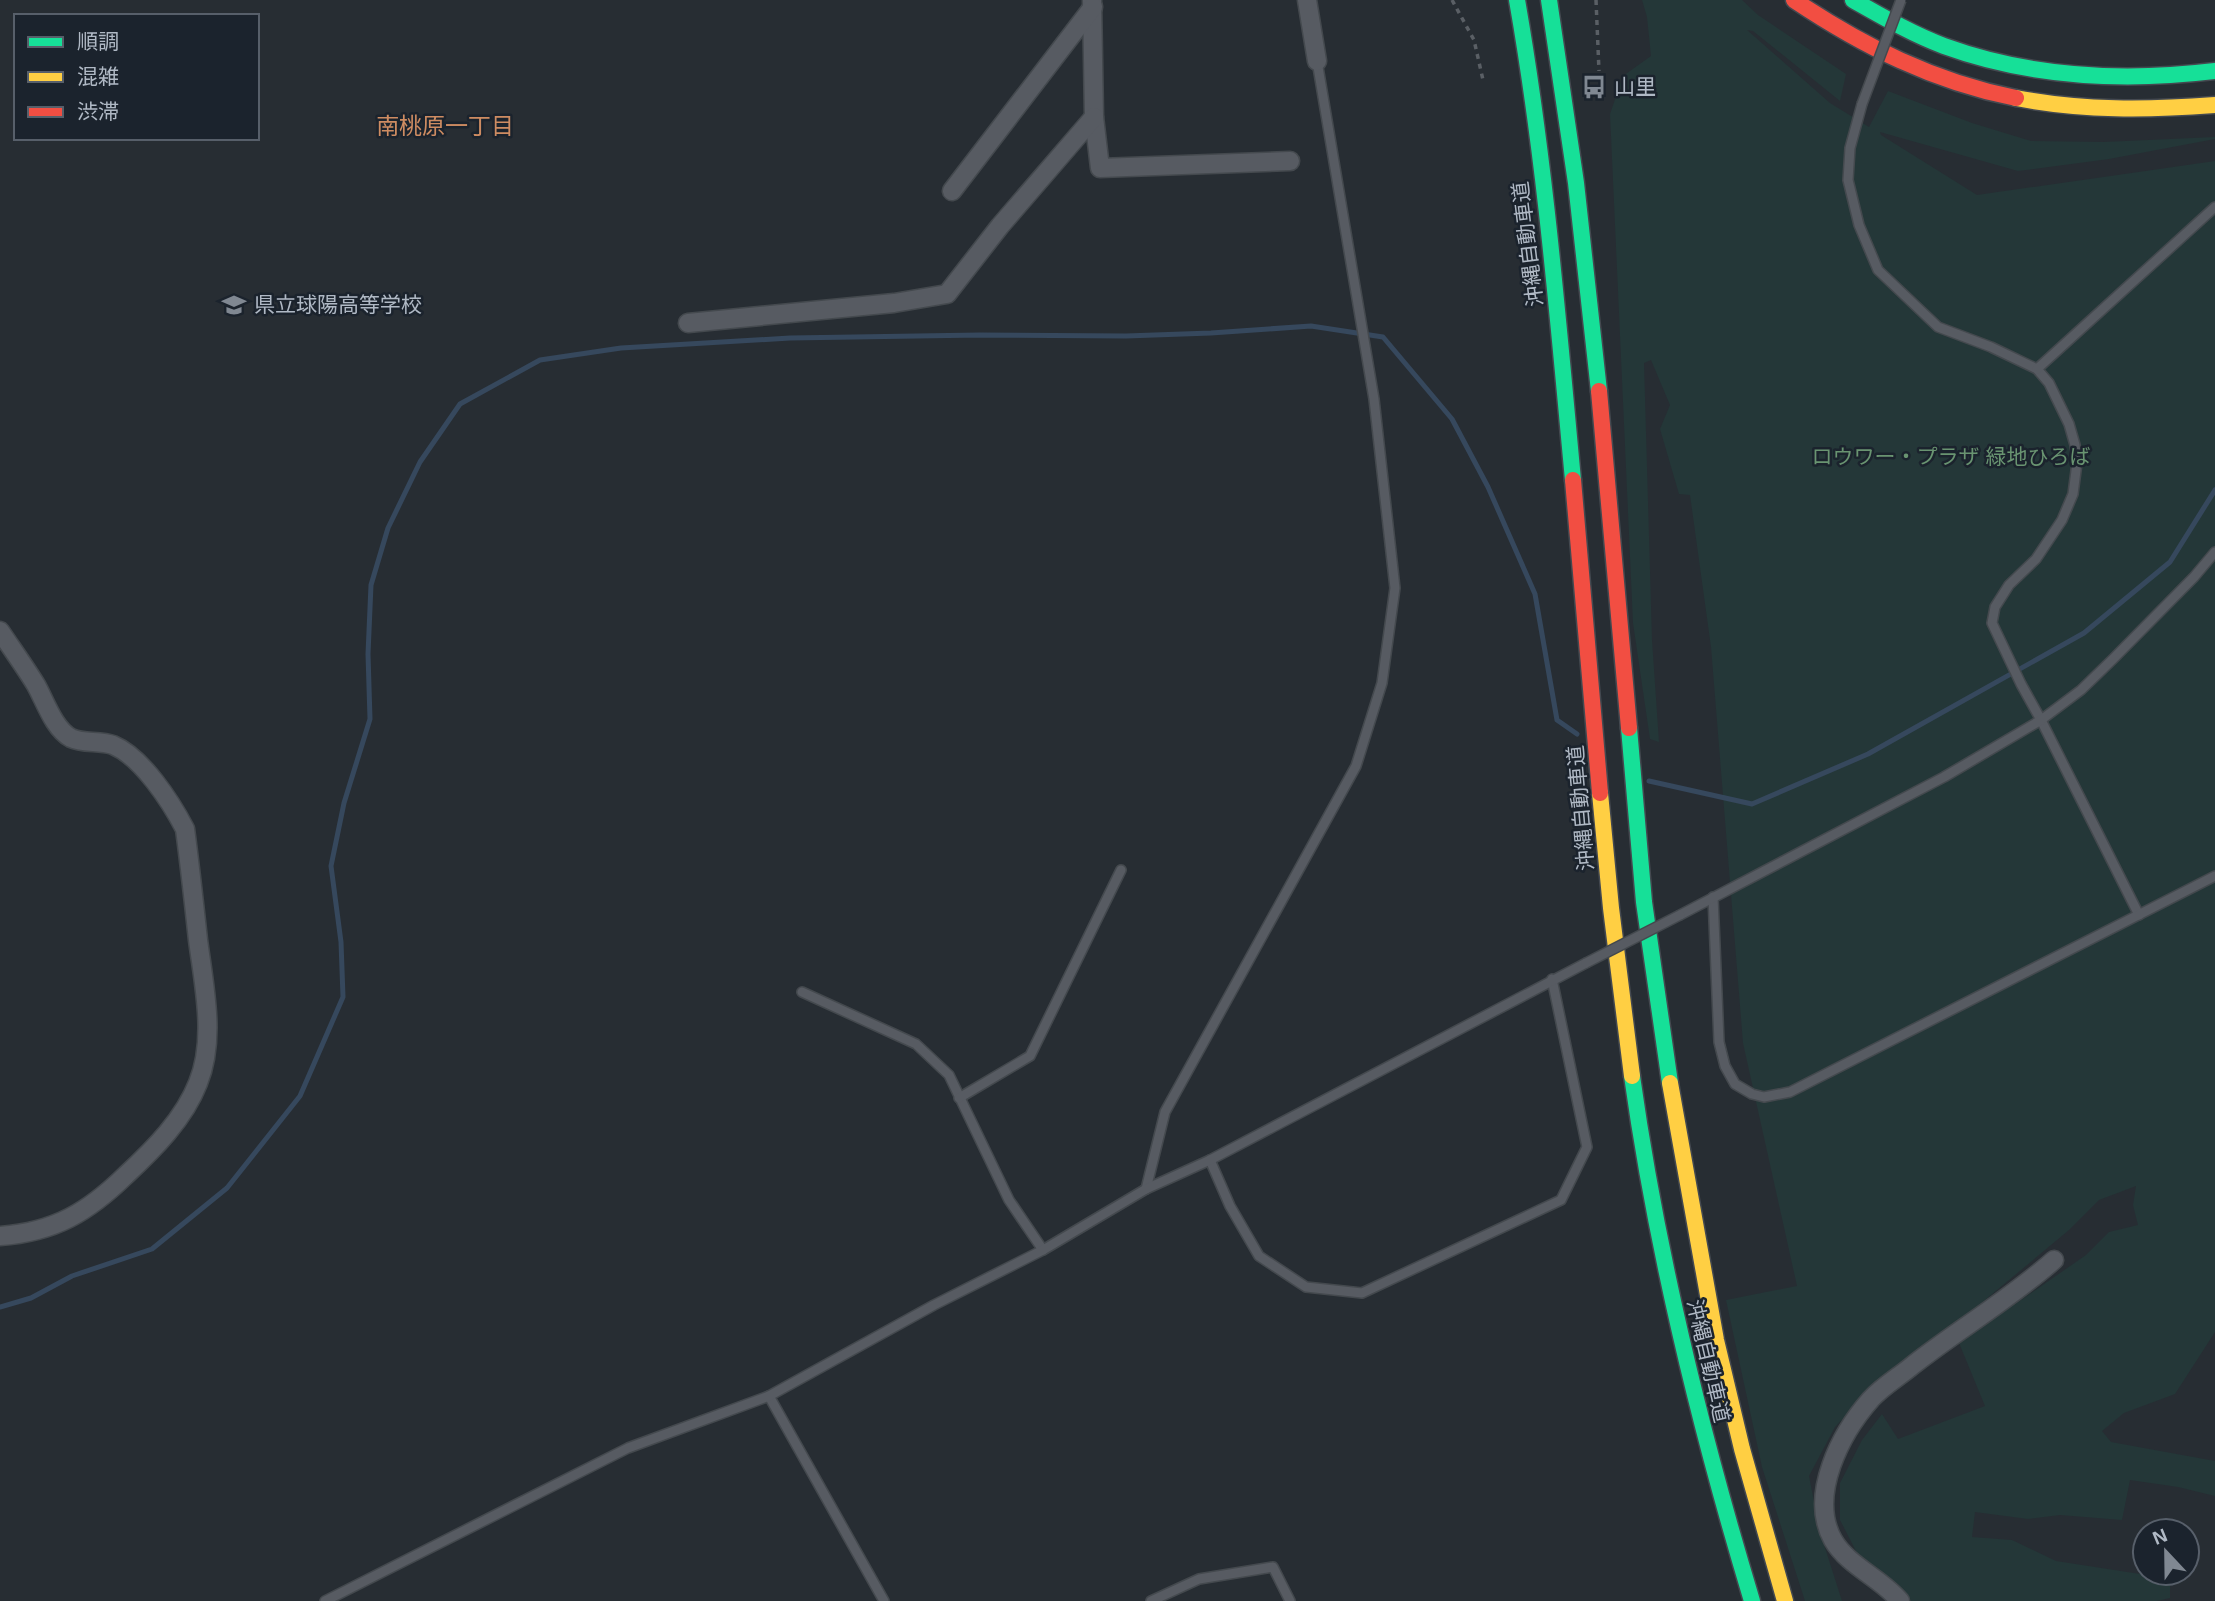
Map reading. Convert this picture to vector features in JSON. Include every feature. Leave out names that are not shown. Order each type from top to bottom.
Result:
[{"type":"main road","name":"沖縄自動車道","points":[[1517,0],[1562,361],[1611,910],[1638,1116],[1657,1230],[1682,1346],[1708,1451],[1752,1601]]},
{"type":"main road","name":"沖縄自動車道","points":[[1549,0],[1578,196],[1597,372],[1644,902],[1670,1084],[1716,1340],[1742,1449],[1785,1601]]},
{"type":"main road","points":[[1794,0],[1859,42],[1907,65],[1990,94],[2027,102],[2118,110],[2215,105]]},
{"type":"main road","points":[[1853,0],[1944,46],[2029,68],[2109,78],[2161,78],[2215,71]]},
{"type":"street","points":[[1307,0],[1317,61]]},
{"type":"street","points":[[1092,4],[1094,117],[1100,168],[1290,161]]},
{"type":"street","points":[[952,191],[1092,4]]},
{"type":"street","points":[[688,323],[894,303],[947,294],[1000,226],[1094,117]]},
{"type":"street","points":[[0,631],[62,730],[72,738],[105,742],[128,753],[175,809],[185,829],[206,1018],[206,1052],[198,1083],[174,1125],[107,1193],[86,1210],[44,1228],[0,1236]]},
{"type":"street","points":[[1900,1601],[1850,1560],[1833,1540],[1824,1511],[1827,1477],[1842,1440],[1872,1398],[1951,1335],[2027,1284],[2054,1260]]},
{"type":"lane","points":[[1901,0],[1862,104],[1850,148],[1848,180],[1858,225],[1878,270],[1938,327],[1991,347],[2037,369],[2059,400],[2075,445],[2077,463],[2073,494],[2062,520],[2036,559],[2009,585],[1995,607],[1992,623],[2139,915]]},
{"type":"lane","points":[[1146,1189],[1165,1112],[1356,766],[1382,683],[1395,588],[1374,399],[1317,61]]},
{"type":"lane","points":[[2037,369],[2215,207]]},
{"type":"lane","points":[[325,1601],[628,1448],[769,1396],[934,1305],[1043,1250],[1146,1189],[1210,1160],[1552,979],[1944,777],[2041,720],[2081,690],[2194,577],[2215,552]]},
{"type":"lane","points":[[959,1098],[1030,1056],[1121,870]]},
{"type":"lane","points":[[1713,897],[1719,1042],[1725,1066],[1735,1084],[1752,1094],[1764,1097],[1790,1091],[2215,876]]},
{"type":"lane","points":[[1210,1160],[1230,1206],[1259,1256],[1306,1287],[1363,1293],[1561,1200],[1587,1147],[1552,979]]},
{"type":"lane","points":[[802,992],[916,1044],[948,1075],[1009,1200],[1043,1250]]},
{"type":"lane","points":[[769,1396],[884,1601]]},
{"type":"lane","points":[[1151,1601],[1199,1578],[1273,1567],[1290,1601]]},
{"type":"path","points":[[1452,0],[1474,40],[1483,80]]},
{"type":"path","points":[[1596,0],[1599,71]]},
{"type":"green space","name":"ロウワー・プラザ 緑地ひろば","points":[[1642,0],[1742,0],[1758,15],[1846,74],[1840,101],[1753,31],[1747,30],[1830,103],[1869,127],[1888,91],[1972,123],[2031,141],[2103,142],[2215,137],[2109,159],[2018,171],[1880,132],[1977,195],[2215,161],[2215,1332],[2175,1394],[2124,1413],[2102,1431],[2111,1442],[2215,1461],[2215,1496],[2130,1480],[2122,1520],[2060,1515],[2028,1519],[1975,1512],[1972,1537],[2012,1540],[2056,1561],[2131,1573],[2131,1587],[2170,1587],[2170,1598],[2157,1601],[1911,1601],[1899,1585],[1860,1559],[1840,1520],[1840,1483],[1862,1440],[1882,1414],[1898,1439],[1985,1406],[1959,1343],[2086,1255],[2109,1232],[2138,1225],[2133,1205],[2136,1186],[2099,1200],[2069,1230],[1979,1305],[1891,1369],[1835,1427],[1809,1476],[1820,1532],[1842,1601],[1805,1601],[1762,1467],[1726,1300],[1797,1286],[1743,1043],[1711,647],[1690,495],[1679,494],[1660,429],[1670,405],[1651,360],[1644,363],[1652,640],[1659,742],[1650,739],[1633,623],[1610,114],[1623,76],[1651,56],[1647,17]]},
{"type":"waterway","points":[[0,1307],[31,1298],[72,1276],[152,1249],[227,1188],[300,1096],[343,997],[341,942],[331,866],[344,803],[370,719],[368,654],[371,585],[388,528],[420,462],[460,404],[540,360],[621,348],[790,338],[1126,336],[1311,326],[1383,337],[1452,419],[1488,487],[1535,594],[1557,720],[1577,734]]},
{"type":"waterway","points":[[1649,781],[1752,804],[1868,754],[2084,633],[2170,562],[2215,490]]},
{"type":"traffic: fast","points":[[1517,0],[1543,180],[1573,480]]},
{"type":"traffic: fast","points":[[1549,0],[1576,183],[1599,391]]},
{"type":"traffic: fast","points":[[1853,0],[1944,46],[2011,65],[2078,75],[2146,76],[2215,71]]},
{"type":"traffic: fast","points":[[1629,728],[1644,902],[1670,1083]]},
{"type":"traffic: fast","points":[[1632,1076],[1654,1209],[1682,1341],[1752,1601]]},
{"type":"traffic: slow","points":[[2016,98],[2116,108],[2215,105]]},
{"type":"traffic: slow","points":[[1600,793],[1632,1076]]},
{"type":"traffic: slow","points":[[1670,1083],[1716,1340],[1742,1449],[1785,1601]]},
{"type":"traffic: jam","points":[[1794,0],[1846,32],[1900,60],[1956,82],[2016,98]]},
{"type":"traffic: jam","points":[[1599,391],[1629,728]]},
{"type":"traffic: jam","points":[[1573,480],[1600,793]]},
{"type":"place","name":"山里","points":[[1594,87]]},
{"type":"place","name":"県立球陽高等学校","points":[[234,305]]},
{"type":"district","name":"南桃原一丁目","points":[[445,126]]}]
